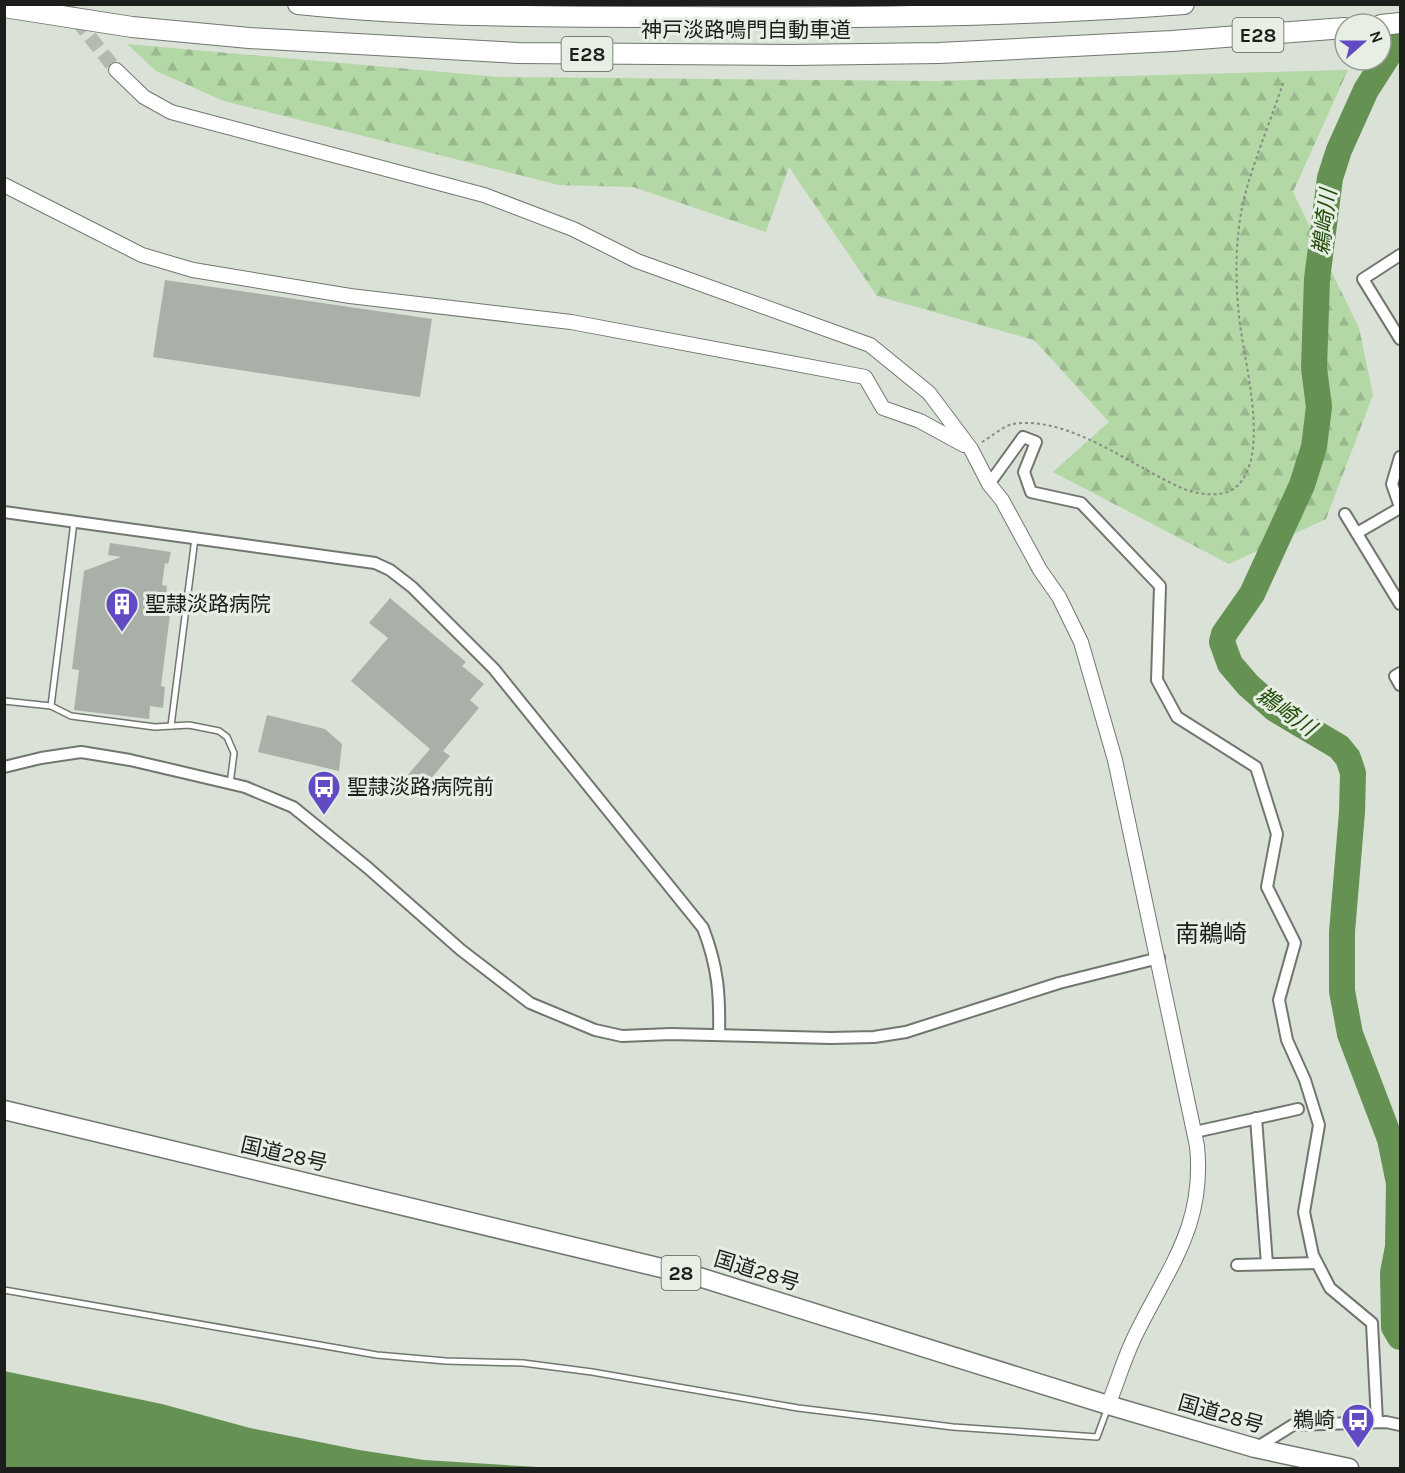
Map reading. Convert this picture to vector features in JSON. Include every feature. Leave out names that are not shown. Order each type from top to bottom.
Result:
[{"type":"highway","name":"神戸淡路鳴門自動車道","points":[[298,4],[357,10],[520,16],[780,18],[995,14],[1184,4]]},
{"type":"highway","name":"神戸淡路鳴門自動車道","points":[[4,6],[132,27],[249,38],[518,53],[792,55],[939,53],[1172,41],[1333,29]]},
{"type":"highway","name":"国道28号","points":[[4,1110],[699,1277],[1108,1405],[1256,1448],[1349,1468]]},
{"type":"street","points":[[116,70],[144,97],[171,112],[484,195],[573,229],[637,261],[870,345],[928,393],[972,449],[989,484],[1002,500],[1040,570],[1059,597],[1081,642],[1115,760],[1195,1132],[1199,1164],[1199,1192],[1187,1237],[1136,1333],[1108,1405]]},
{"type":"street","points":[[4,185],[142,255],[193,270],[350,296],[571,322],[865,377],[883,408],[920,421],[972,449]]},
{"type":"street","points":[[1401,255],[1363,279],[1401,339]]},
{"type":"street","points":[[989,484],[1023,437],[1036,442],[1024,472],[1031,492],[1081,503],[1160,586],[1157,680],[1177,717],[1256,767],[1277,834],[1267,887],[1295,943],[1279,1000],[1287,1040],[1305,1080],[1319,1125],[1304,1212],[1313,1255],[1330,1288],[1372,1323],[1377,1422]]},
{"type":"street","points":[[1356,534],[1401,507],[1392,484],[1401,457]]},
{"type":"street","points":[[4,512],[375,563],[390,570],[412,587],[494,669],[703,928],[715,959],[719,1035]]},
{"type":"street","points":[[1345,514],[1401,604]]},
{"type":"street","points":[[1401,673],[1395,676],[1401,685]]},
{"type":"street","points":[[4,767],[41,758],[81,753],[130,760],[230,784],[293,807],[368,868],[469,957],[530,1003],[595,1030],[622,1036],[719,1035],[831,1038],[906,1032],[1059,983],[1159,958]]},
{"type":"street","points":[[1195,1132],[1298,1109]]},
{"type":"street","points":[[1256,1118],[1267,1264]]},
{"type":"street","points":[[1237,1265],[1317,1263]]},
{"type":"street","points":[[1256,1448],[1293,1425],[1377,1422],[1401,1425]]},
{"type":"lane","points":[[51,706],[74,522]]},
{"type":"lane","points":[[171,726],[195,538]]},
{"type":"lane","points":[[4,701],[51,706],[71,716],[171,726],[189,725],[219,731],[227,737],[234,753],[230,784]]},
{"type":"lane","points":[[4,1290],[377,1355],[446,1361],[523,1363],[592,1372],[798,1408],[953,1427],[1097,1437],[1108,1405]]},
{"type":"path","points":[[972,449],[1011,424],[1034,423],[1063,430],[1101,446],[1186,490],[1217,495],[1236,488],[1250,470],[1255,438],[1238,314],[1239,222],[1245,194],[1283,83]]},
{"type":"green space","points":[[127,44],[499,77],[937,81],[1333,70],[1347,72],[1293,192],[1359,328],[1373,395],[1326,519],[1229,564],[1053,472],[1109,422],[1034,340],[877,296],[789,167],[766,232],[633,187],[559,185],[224,101],[156,71]]},
{"type":"shaded area","points":[[4,1371],[162,1404],[250,1428],[359,1450],[424,1460],[555,1468],[5,1468]]},
{"type":"building","points":[[165,280],[432,319],[420,397],[153,357]]},
{"type":"building","name":"聖隷淡路病院","points":[[110,543],[171,552],[168,564],[165,563],[162,585],[167,586],[166,597],[172,598],[161,686],[165,687],[163,708],[150,706],[149,719],[74,710],[79,670],[72,669],[84,571],[121,557],[108,555]]},
{"type":"building","points":[[390,598],[466,662],[462,666],[484,684],[470,700],[479,708],[443,751],[450,756],[422,789],[406,777],[430,749],[351,681],[388,638],[369,623]]},
{"type":"building","points":[[267,715],[325,729],[342,744],[339,771],[258,752]]},
{"type":"waterway","name":"鵜崎川","points":[[1400,37],[1366,90],[1339,150],[1330,178],[1317,279],[1314,368],[1319,407],[1314,447],[1302,485],[1252,594],[1224,634],[1222,642],[1230,664],[1248,685],[1275,709],[1339,747],[1348,758],[1353,773],[1342,932],[1342,991],[1350,1034],[1390,1139],[1399,1183],[1398,1247],[1393,1273],[1394,1327],[1400,1337]]},
{"type":"tunnel","points":[[64,4],[116,70]]},
{"type":"place","name":"聖隷淡路病院","points":[[122,633]]},
{"type":"place","name":"聖隷淡路病院前","points":[[324,816]]},
{"type":"place","name":"鵜崎","points":[[1358,1449]]},
{"type":"district","name":"南鵜崎","points":[[1211,934]]}]
